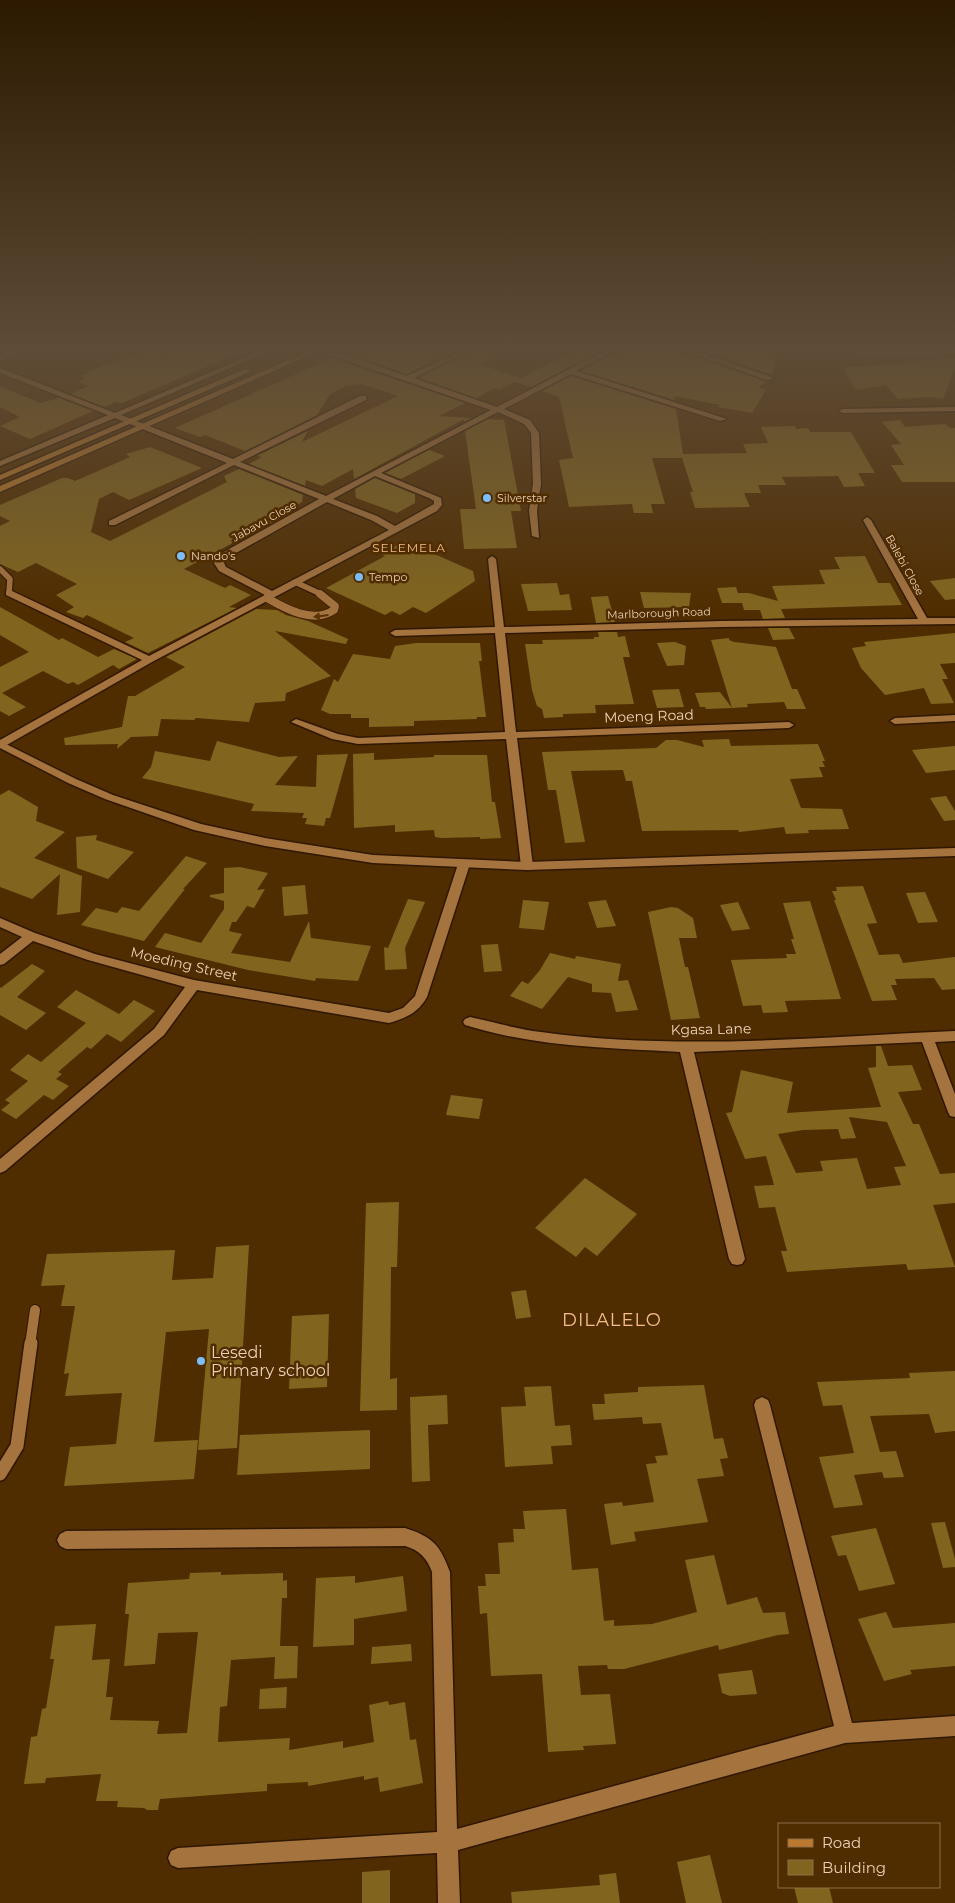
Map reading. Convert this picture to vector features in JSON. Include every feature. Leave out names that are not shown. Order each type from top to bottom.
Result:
[{"type":"main road","points":[[0,478],[93,437]]},
{"type":"main road","points":[[0,489],[118,437]]},
{"type":"street","points":[[0,464],[62,437]]},
{"type":"street","points":[[168,437],[374,518],[394,528]]},
{"type":"street","points":[[112,523],[285,437]]},
{"type":"street","points":[[326,499],[444,437]]},
{"type":"street","points":[[535,437],[537,475],[533,511],[536,536]]},
{"type":"street","points":[[0,744],[149,660],[394,528],[434,509],[438,505],[438,500],[374,474]]},
{"type":"street","name":"Jabavu Close","points":[[270,596],[222,569],[219,562],[223,556],[326,499]]},
{"type":"street","name":"Balebi Close","points":[[867,520],[924,621]]},
{"type":"street","points":[[492,559],[510,735],[527,866]]},
{"type":"street","points":[[9,593],[149,660]]},
{"type":"street","name":"Marlborough Road","points":[[395,633],[702,624],[955,621]]},
{"type":"street","points":[[895,721],[955,718]]},
{"type":"street","name":"Moeng Road","points":[[296,722],[336,737],[358,740],[788,725]]},
{"type":"street","points":[[0,744],[72,781],[109,797],[198,827],[342,856],[527,866],[954,855]]},
{"type":"street","name":"Moeding Street","points":[[0,922],[32,936],[92,957],[194,984],[389,1018],[403,1014],[416,1006],[421,997],[464,864]]},
{"type":"street","points":[[0,961],[32,936]]},
{"type":"street","points":[[0,1167],[159,1032],[194,984]]},
{"type":"street","name":"Kgasa Lane","points":[[470,1022],[539,1038],[686,1047],[955,1036]]},
{"type":"street","points":[[926,1037],[955,1112]]},
{"type":"street","points":[[686,1047],[738,1260]]},
{"type":"street","points":[[762,1405],[845,1733]]},
{"type":"street","points":[[66,1540],[405,1537],[423,1542],[435,1555],[441,1572],[449,1903]]},
{"type":"street","points":[[178,1858],[448,1842],[845,1733],[955,1726]]},
{"type":"lane","points":[[0,569],[10,579],[9,593]]},
{"type":"lane","points":[[270,596],[284,607],[314,617],[327,616],[334,610],[335,606],[324,596],[296,582]]},
{"type":"lane","points":[[0,1474],[17,1446],[35,1310]]},
{"type":"building","points":[[210,437],[273,437],[245,451]]},
{"type":"building","points":[[296,437],[305,437],[302,442],[313,437],[431,437],[354,479],[353,469],[322,486],[306,480],[305,486],[249,464],[262,457],[257,456]]},
{"type":"building","points":[[466,437],[507,437],[521,511],[511,511],[517,548],[464,549],[460,509],[476,509]]},
{"type":"building","points":[[568,437],[680,437],[683,454],[747,453],[743,444],[768,443],[765,437],[854,437],[875,473],[858,473],[865,486],[844,487],[838,476],[782,477],[786,485],[758,485],[761,493],[744,493],[750,507],[695,508],[690,492],[693,492],[682,458],[652,458],[665,504],[651,504],[653,513],[634,513],[632,504],[569,507],[559,460],[573,458]]},
{"type":"building","points":[[895,437],[955,437],[955,482],[902,482],[891,465],[904,465],[891,445],[901,444]]},
{"type":"building","points":[[150,447],[202,468],[129,500],[113,492],[99,499],[91,532],[110,541],[227,482],[224,476],[239,469],[303,495],[302,502],[285,512],[289,513],[184,569],[225,588],[230,585],[251,595],[229,607],[237,608],[148,653],[125,642],[134,638],[87,615],[83,618],[66,612],[74,607],[56,595],[77,584],[36,563],[18,572],[0,564],[0,526],[10,521],[0,516],[0,505],[62,478],[75,481],[130,457],[126,454]]},
{"type":"building","points":[[429,450],[445,456],[401,479],[385,473]]},
{"type":"building","points":[[375,478],[415,494],[415,503],[397,513],[356,498],[355,489]]},
{"type":"building","points":[[405,541],[473,571],[475,581],[426,613],[413,607],[400,615],[392,611],[385,615],[326,588],[385,556],[381,554]]},
{"type":"building","points":[[865,556],[878,583],[890,583],[902,605],[781,609],[785,618],[763,619],[760,610],[744,610],[742,603],[722,603],[717,588],[736,587],[738,593],[749,593],[778,601],[772,586],[825,584],[819,570],[840,569],[834,557]]},
{"type":"building","points":[[955,578],[955,599],[945,600],[930,581]]},
{"type":"building","points":[[557,583],[560,595],[569,594],[572,610],[528,611],[521,584]]},
{"type":"building","points":[[640,592],[691,593],[689,607],[644,608]]},
{"type":"building","points":[[608,596],[615,622],[596,623],[591,597]]},
{"type":"building","points":[[0,607],[59,640],[62,638],[98,657],[114,649],[137,659],[119,669],[113,665],[78,685],[73,682],[68,684],[43,671],[2,693],[26,707],[9,716],[0,711],[0,667],[29,652],[0,635]]},
{"type":"building","points":[[256,609],[277,610],[286,615],[308,621],[348,639],[346,644],[275,631],[331,676],[286,693],[285,701],[255,703],[249,722],[196,718],[194,720],[161,719],[158,736],[131,737],[117,749],[118,744],[65,745],[64,738],[122,727],[128,696],[135,696],[185,667],[166,657]]},
{"type":"building","points":[[768,628],[789,628],[795,639],[773,640]]},
{"type":"building","points":[[598,632],[617,632],[618,637],[625,636],[630,657],[623,657],[634,704],[595,705],[596,713],[563,714],[563,717],[544,718],[542,709],[537,706],[532,690],[525,644],[543,644],[542,640],[594,639],[594,637],[599,637]]},
{"type":"building","points":[[955,633],[955,663],[940,664],[948,679],[942,679],[954,703],[931,704],[924,688],[885,695],[861,668],[852,648],[866,646],[864,642]]},
{"type":"building","points":[[729,638],[729,640],[734,642],[776,647],[792,689],[797,689],[806,709],[787,709],[784,702],[747,704],[748,707],[732,708],[711,640]]},
{"type":"building","points":[[675,642],[686,646],[684,665],[667,666],[657,643]]},
{"type":"building","points":[[416,643],[480,643],[482,661],[479,661],[486,717],[414,721],[414,726],[369,727],[369,718],[351,718],[351,714],[330,714],[321,710],[334,679],[338,682],[353,654],[390,659],[395,646]]},
{"type":"building","points":[[679,689],[684,707],[657,708],[652,690]]},
{"type":"building","points":[[720,692],[732,708],[706,709],[705,707],[700,707],[695,693]]},
{"type":"building","points":[[729,739],[731,746],[818,744],[825,761],[822,761],[825,767],[819,767],[823,777],[790,779],[801,808],[842,809],[849,829],[808,830],[809,833],[786,834],[784,827],[739,832],[738,830],[642,831],[632,781],[626,781],[623,770],[571,771],[585,842],[565,843],[556,790],[548,790],[542,752],[656,748],[666,740],[677,740],[704,747],[702,740]]},
{"type":"building","points":[[217,741],[279,757],[298,756],[275,785],[316,787],[317,755],[348,754],[330,818],[326,818],[324,826],[305,824],[307,818],[302,818],[304,813],[251,811],[254,804],[142,778],[151,767],[155,751],[210,761]]},
{"type":"building","points":[[955,746],[955,770],[926,773],[912,750]]},
{"type":"building","points":[[374,753],[374,760],[434,757],[434,755],[487,755],[492,802],[495,802],[501,838],[442,838],[435,837],[434,830],[395,832],[395,825],[354,828],[353,754]]},
{"type":"building","points":[[9,790],[38,807],[36,821],[65,832],[34,858],[82,876],[80,912],[57,915],[60,874],[32,899],[0,887],[0,795]]},
{"type":"building","points":[[946,796],[955,811],[955,820],[944,821],[930,798]]},
{"type":"building","points":[[97,835],[96,840],[134,852],[108,879],[77,868],[76,837]]},
{"type":"building","points":[[186,856],[207,863],[183,889],[185,889],[144,941],[81,925],[96,908],[117,913],[122,907],[139,911]]},
{"type":"building","points":[[240,867],[268,873],[257,890],[265,889],[254,908],[247,906],[236,922],[232,922],[229,931],[242,934],[231,953],[290,962],[309,921],[311,938],[371,946],[358,981],[316,978],[315,981],[248,970],[155,947],[165,933],[201,943],[224,909],[224,901],[210,897],[210,895],[224,893],[224,868]]},
{"type":"building","points":[[305,885],[308,914],[284,916],[282,887]]},
{"type":"building","points":[[863,886],[877,923],[867,924],[879,955],[899,954],[903,963],[955,957],[955,989],[942,990],[934,978],[895,979],[897,985],[891,985],[897,1000],[872,1001],[832,891],[837,891],[836,887]]},
{"type":"building","points":[[925,892],[938,922],[918,923],[906,893]]},
{"type":"building","points":[[408,899],[425,902],[405,948],[407,969],[385,970],[384,947],[388,948]]},
{"type":"building","points":[[523,900],[549,902],[544,930],[519,928]]},
{"type":"building","points":[[606,900],[616,926],[597,928],[588,902]]},
{"type":"building","points":[[810,901],[841,999],[785,1001],[788,1012],[763,1013],[761,1005],[743,1006],[731,960],[787,958],[786,954],[796,954],[791,939],[794,939],[783,903]]},
{"type":"building","points":[[738,902],[750,929],[732,931],[720,905]]},
{"type":"building","points":[[671,907],[678,908],[693,918],[697,938],[679,938],[685,967],[688,967],[700,1018],[671,1020],[648,912]]},
{"type":"building","points":[[498,944],[502,971],[484,972],[481,945]]},
{"type":"building","points":[[550,953],[575,959],[576,956],[621,964],[618,981],[628,980],[638,1010],[616,1012],[611,993],[592,992],[592,984],[568,977],[542,1009],[510,996],[522,981],[528,984],[540,970]]},
{"type":"building","points":[[32,964],[45,971],[17,997],[46,1013],[26,1030],[0,1015],[0,987]]},
{"type":"building","points":[[76,990],[119,1014],[134,1000],[155,1011],[121,1042],[107,1034],[91,1049],[87,1047],[58,1072],[62,1074],[56,1079],[69,1086],[53,1100],[44,1095],[16,1119],[1,1110],[10,1103],[5,1100],[28,1081],[10,1070],[28,1054],[41,1062],[86,1023],[57,1007]]},
{"type":"building","points":[[876,1046],[881,1046],[888,1066],[912,1065],[922,1090],[898,1092],[913,1124],[919,1124],[940,1174],[955,1173],[955,1203],[933,1205],[955,1267],[908,1270],[906,1264],[787,1272],[781,1251],[787,1251],[775,1207],[759,1208],[754,1186],[774,1185],[766,1156],[745,1159],[726,1113],[732,1112],[741,1070],[793,1082],[787,1113],[881,1107],[868,1068],[876,1067]],"holes":[[[849,1117],[887,1122],[906,1166],[894,1167],[901,1185],[867,1189],[857,1158],[820,1161],[823,1171],[796,1173],[778,1134],[803,1130],[838,1129],[841,1139],[856,1138]]]},
{"type":"building","points":[[451,1095],[483,1099],[479,1119],[446,1115]]},
{"type":"building","points":[[585,1178],[637,1214],[597,1256],[585,1247],[576,1257],[535,1228]]},
{"type":"building","points":[[399,1202],[397,1267],[391,1267],[390,1379],[397,1378],[397,1410],[360,1411],[366,1203]]},
{"type":"building","points":[[249,1245],[237,1448],[198,1450],[209,1329],[166,1332],[154,1442],[198,1440],[194,1479],[64,1486],[70,1447],[116,1444],[122,1393],[65,1396],[69,1373],[64,1374],[75,1306],[61,1306],[65,1285],[41,1286],[47,1254],[175,1250],[172,1280],[213,1278],[216,1247]]},
{"type":"building","points":[[526,1290],[531,1317],[516,1319],[511,1292]]},
{"type":"building","points":[[329,1314],[327,1387],[289,1389],[292,1316]]},
{"type":"building","points":[[955,1371],[955,1431],[935,1433],[929,1414],[870,1416],[880,1452],[896,1451],[904,1477],[884,1478],[882,1472],[854,1475],[863,1505],[834,1508],[819,1457],[854,1453],[842,1405],[823,1406],[817,1382],[910,1378],[909,1373]]},
{"type":"building","points":[[704,1385],[714,1439],[723,1438],[728,1458],[720,1459],[724,1476],[697,1479],[708,1522],[634,1532],[636,1541],[611,1545],[604,1504],[622,1502],[623,1506],[654,1502],[646,1464],[657,1463],[655,1456],[668,1455],[661,1423],[643,1424],[642,1417],[594,1420],[592,1404],[605,1404],[604,1394],[638,1392],[638,1387]]},
{"type":"building","points":[[551,1386],[555,1426],[570,1425],[572,1445],[551,1446],[553,1464],[505,1467],[501,1407],[526,1406],[524,1387]]},
{"type":"building","points":[[447,1395],[448,1424],[428,1425],[430,1481],[412,1482],[410,1397]]},
{"type":"building","points":[[370,1430],[370,1469],[237,1475],[240,1435]]},
{"type":"building","points":[[566,1509],[572,1570],[598,1568],[604,1621],[614,1620],[614,1626],[652,1624],[697,1612],[685,1560],[714,1555],[727,1605],[757,1597],[763,1613],[785,1612],[789,1634],[719,1650],[718,1645],[624,1669],[608,1669],[607,1665],[578,1666],[581,1695],[610,1694],[616,1744],[583,1746],[584,1750],[548,1752],[542,1674],[491,1676],[487,1613],[480,1614],[478,1586],[486,1586],[485,1574],[500,1574],[498,1543],[514,1542],[513,1529],[525,1529],[523,1511]]},
{"type":"building","points":[[945,1522],[955,1559],[955,1567],[943,1568],[931,1523]]},
{"type":"building","points":[[876,1528],[895,1584],[859,1591],[846,1555],[838,1556],[831,1536]]},
{"type":"building","points":[[221,1572],[221,1575],[283,1573],[283,1581],[287,1580],[287,1598],[282,1598],[280,1646],[298,1646],[297,1678],[274,1679],[275,1657],[231,1660],[227,1706],[220,1707],[218,1742],[290,1738],[289,1750],[343,1741],[343,1748],[374,1742],[369,1705],[388,1701],[389,1705],[405,1702],[410,1740],[416,1739],[423,1783],[380,1792],[378,1777],[364,1780],[364,1776],[308,1786],[308,1782],[267,1784],[267,1791],[160,1799],[158,1810],[117,1807],[118,1801],[96,1801],[101,1774],[46,1778],[45,1783],[24,1784],[31,1737],[37,1736],[42,1709],[46,1708],[54,1659],[50,1659],[55,1626],[96,1624],[92,1660],[110,1659],[106,1697],[113,1697],[110,1720],[159,1721],[157,1734],[187,1733],[198,1632],[158,1633],[155,1664],[124,1666],[129,1614],[125,1614],[128,1583],[189,1579],[190,1573]]},
{"type":"building","points":[[355,1576],[355,1583],[403,1576],[407,1611],[354,1619],[354,1645],[313,1647],[316,1578]]},
{"type":"building","points":[[886,1612],[893,1628],[955,1623],[955,1666],[910,1670],[912,1674],[884,1681],[858,1619]]},
{"type":"building","points":[[411,1644],[412,1661],[371,1664],[372,1647]]},
{"type":"building","points":[[752,1670],[757,1694],[730,1696],[722,1693],[718,1674]]},
{"type":"building","points":[[287,1687],[286,1708],[259,1709],[260,1689]]},
{"type":"building","points":[[710,1855],[722,1903],[686,1903],[677,1862]]},
{"type":"building","points":[[390,1870],[390,1903],[362,1903],[362,1872]]},
{"type":"building","points":[[616,1873],[620,1903],[512,1903],[511,1892],[600,1885],[599,1875]]},
{"type":"building","points":[[794,1888],[829,1888],[833,1903],[798,1903]]},
{"type":"place","name":"Silverstar","points":[[487,498]]},
{"type":"place","name":"Nando's","points":[[181,556]]},
{"type":"place","name":"Tempo","points":[[359,577]]},
{"type":"place","name":"Lesedi Primary school","points":[[201,1361]]},
{"type":"district","name":"SELEMELA","points":[[409,547]]},
{"type":"district","name":"DILALELO","points":[[612,1320]]}]
